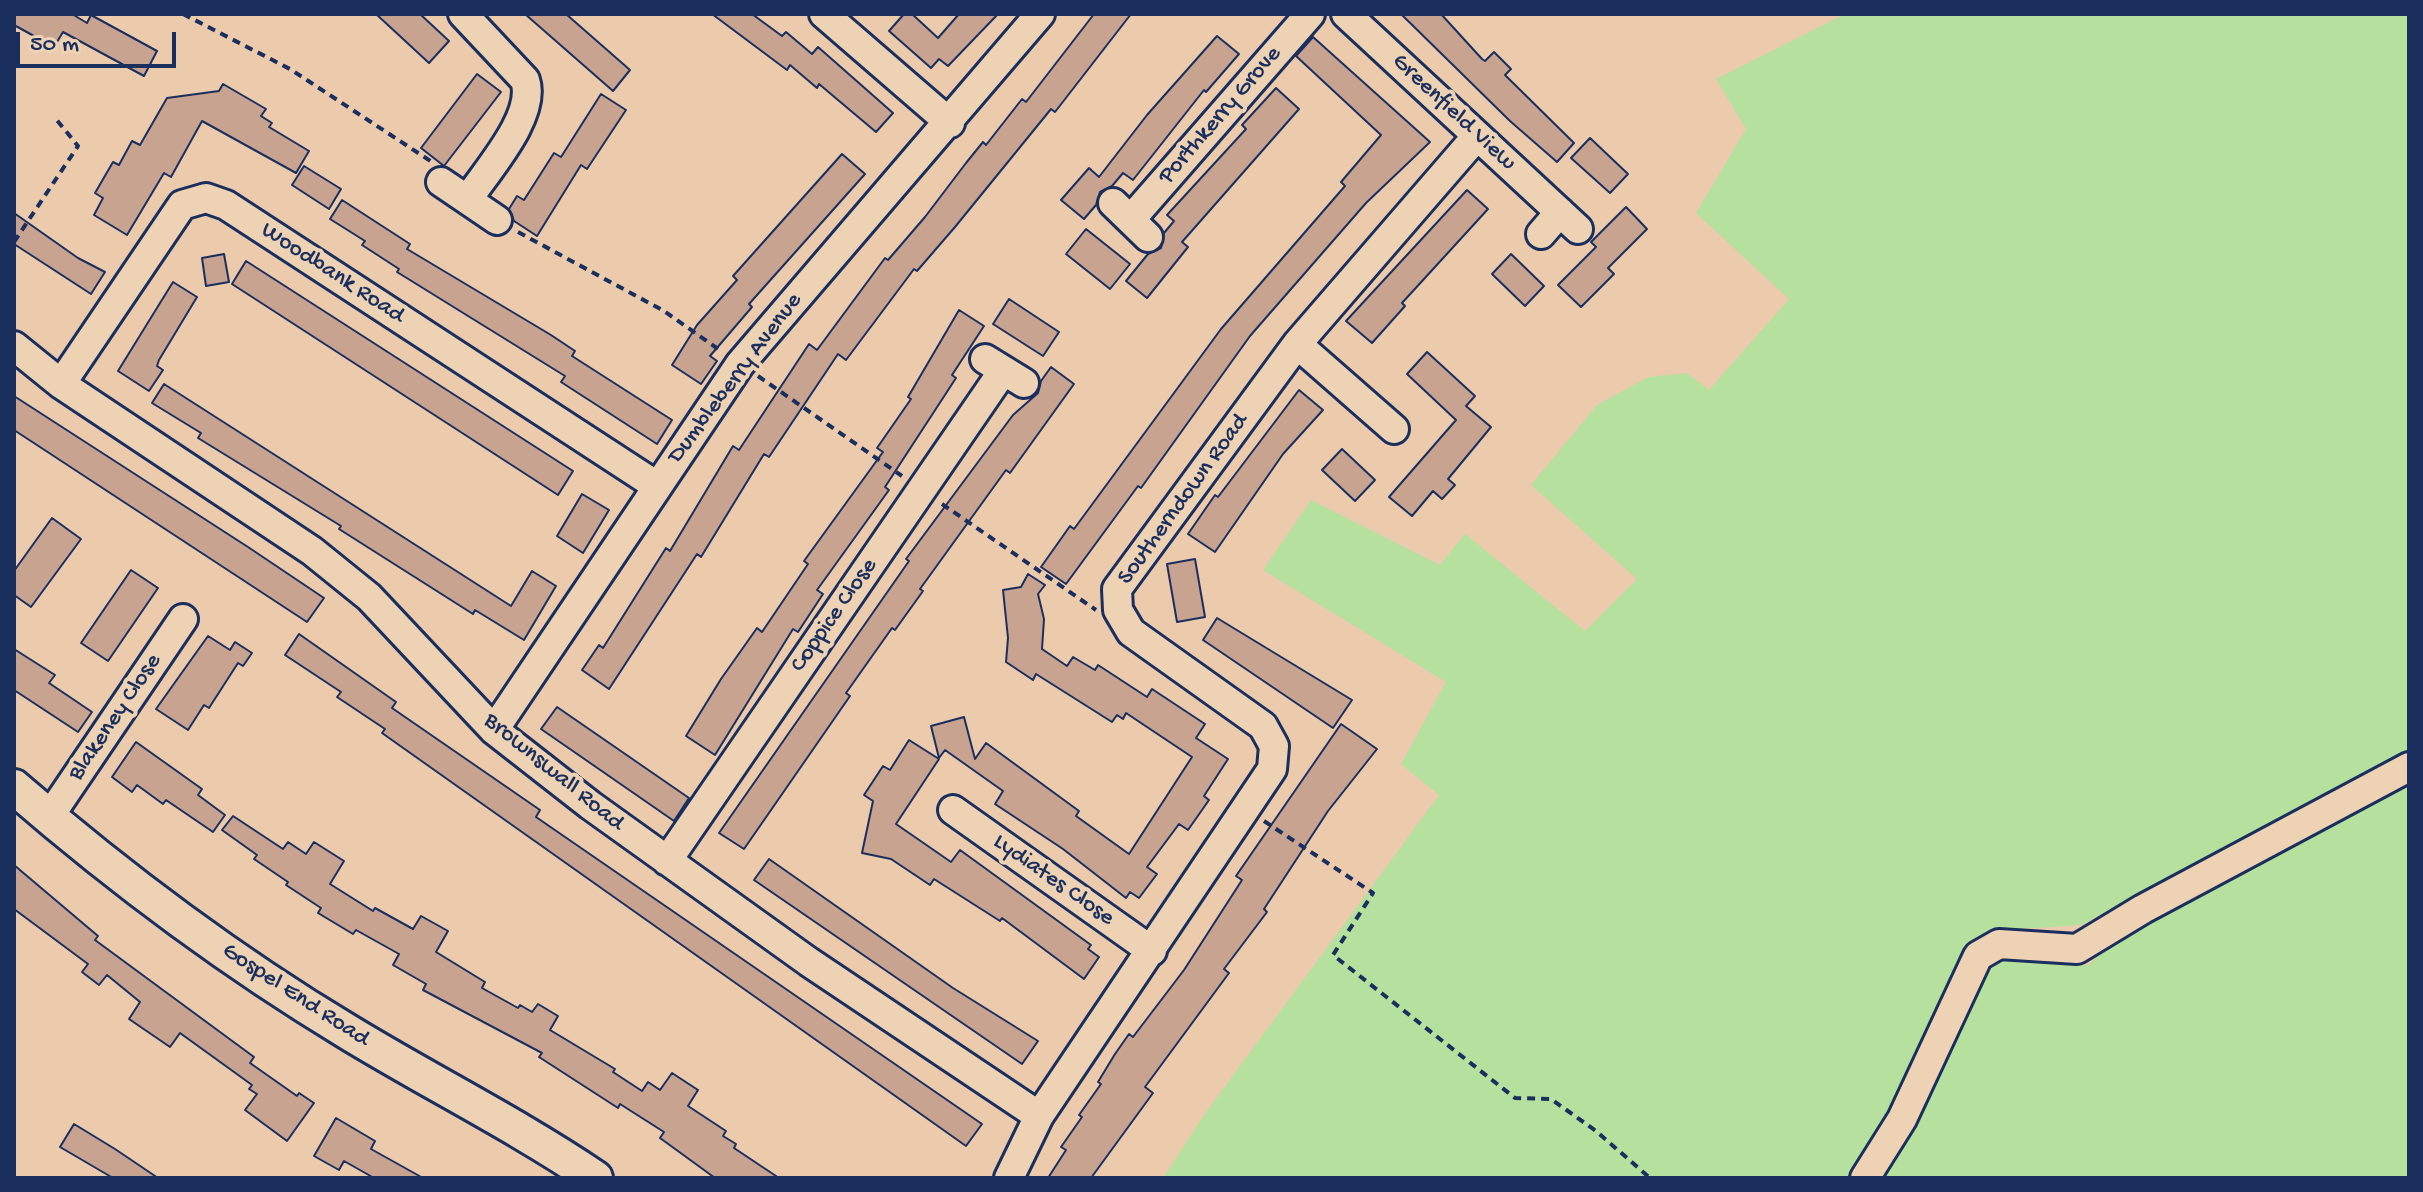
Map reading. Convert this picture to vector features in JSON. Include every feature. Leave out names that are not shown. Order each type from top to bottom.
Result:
[{"type":"main road","name":"Gospel End Road","points":[[14,787],[214,944],[349,1033],[510,1123],[595,1178]]},
{"type":"street","points":[[463,14],[525,80],[529,94],[526,111],[468,199]]},
{"type":"street","points":[[824,14],[950,123]]},
{"type":"street","name":"Dumbleberry Avenue","points":[[494,730],[740,364],[950,123],[1040,14]]},
{"type":"street","name":"Porthkerry Grove","points":[[1131,219],[1310,14]]},
{"type":"street","name":"Greenfield View","points":[[1350,16],[1569,220],[1541,234]]},
{"type":"street","name":"Southerndown Road","points":[[1009,1178],[1039,1116],[1272,769],[1274,746],[1263,726],[1131,632],[1118,610],[1117,589],[1297,344],[1477,136]]},
{"type":"street","points":[[438,173],[497,220]]},
{"type":"street","name":"Woodbank Road","points":[[61,384],[182,205],[206,198],[226,205],[657,486]]},
{"type":"street","points":[[1297,344],[1394,429]]},
{"type":"street","name":"Brownswall Road","points":[[14,346],[61,384],[312,551],[369,597],[494,730],[667,861],[809,962],[1039,1116]]},
{"type":"street","name":"Coppice Close","points":[[667,861],[1004,371]]},
{"type":"street","name":"Blakeney Close","points":[[49,817],[183,619]]},
{"type":"street","points":[[1865,1178],[1902,1119],[1978,956],[1999,944],[2077,949],[2143,909],[2409,767]]},
{"type":"street","name":"Lydiates Close","points":[[953,810],[1152,951]]},
{"type":"path","points":[[183,14],[290,69],[438,173]]},
{"type":"path","points":[[14,242],[78,146],[56,119]]},
{"type":"path","points":[[497,220],[664,311],[1093,609],[1118,610]]},
{"type":"path","points":[[1246,809],[1373,893],[1333,955],[1515,1098],[1551,1099],[1596,1131],[1650,1178]]},
{"type":"green space","points":[[1845,14],[2409,14],[2409,755],[2081,925],[1992,931],[1973,945],[1907,1085],[1849,1178],[1163,1178],[1204,1115],[1439,795],[1401,764],[1446,682],[1263,570],[1311,500],[1440,565],[1465,534],[1585,631],[1637,579],[1531,485],[1597,405],[1648,377],[1687,373],[1709,390],[1789,299],[1696,213],[1746,129],[1716,79]]},
{"type":"green space","points":[[2409,783],[2409,1178],[1878,1178],[1986,969],[2006,959],[2089,965],[2106,947]]},
{"type":"building","points":[[14,14],[72,14],[87,23],[91,15],[157,51],[144,76],[63,32],[54,47],[14,25]]},
{"type":"building","points":[[376,14],[420,14],[449,41],[429,63]]},
{"type":"building","points":[[525,14],[566,14],[630,70],[613,91]]},
{"type":"building","points":[[712,14],[752,14],[782,36],[786,32],[812,54],[818,47],[893,113],[876,132],[819,84],[817,88],[790,65],[787,70]]},
{"type":"building","points":[[904,14],[912,14],[938,38],[959,14],[998,14],[948,66],[939,59],[931,68],[889,31]]},
{"type":"building","points":[[1094,14],[1131,14],[1055,112],[1051,109],[955,227],[917,271],[914,269],[846,360],[838,354],[769,457],[764,454],[701,557],[697,554],[609,689],[582,670],[599,645],[603,648],[666,548],[670,551],[733,446],[739,450],[809,344],[817,350],[885,258],[888,260],[925,217],[983,142],[986,145],[1022,99],[1026,102]]},
{"type":"building","points":[[1401,14],[1441,14],[1482,59],[1485,61],[1494,52],[1511,69],[1505,75],[1574,143],[1557,162],[1510,121]]},
{"type":"building","points":[[1217,36],[1239,54],[1206,92],[1204,90],[1133,180],[1123,173],[1112,186],[1100,192],[1096,205],[1084,219],[1061,200],[1089,168],[1099,177],[1147,115]]},
{"type":"building","points":[[1313,37],[1430,142],[1366,203],[1250,336],[1141,488],[1138,486],[1066,584],[1041,567],[1070,526],[1074,529],[1221,329],[1345,186],[1341,182],[1381,135],[1296,56]]},
{"type":"building","points":[[477,74],[501,92],[444,166],[421,148]]},
{"type":"building","points":[[223,84],[266,109],[261,116],[272,123],[269,127],[309,151],[296,173],[202,121],[171,177],[164,173],[127,235],[94,215],[103,198],[95,193],[113,162],[119,165],[132,141],[140,145],[167,98],[219,91]]},
{"type":"building","points":[[1276,88],[1299,109],[1182,242],[1188,247],[1147,298],[1126,281],[1148,254],[1161,248],[1164,233],[1174,221],[1167,215],[1246,129],[1242,125]]},
{"type":"building","points":[[601,94],[626,110],[587,169],[581,165],[537,236],[514,221],[509,209],[517,196],[524,200],[554,153],[561,157]]},
{"type":"building","points":[[1590,138],[1628,174],[1610,193],[1571,158]]},
{"type":"building","points":[[842,154],[865,174],[749,304],[752,307],[710,356],[717,361],[701,384],[672,365],[697,325],[737,280],[733,276]]},
{"type":"building","points":[[304,166],[341,189],[329,209],[292,185]]},
{"type":"building","points":[[1467,190],[1488,209],[1402,303],[1405,306],[1372,343],[1346,321]]},
{"type":"building","points":[[342,200],[410,244],[407,249],[551,335],[575,351],[572,356],[672,420],[657,444],[561,382],[565,376],[397,272],[399,269],[362,245],[365,241],[330,219]]},
{"type":"building","points":[[1626,207],[1647,229],[1608,268],[1614,274],[1581,307],[1558,285],[1596,247],[1591,242]]},
{"type":"building","points":[[14,213],[78,258],[105,272],[91,294],[14,244]]},
{"type":"building","points":[[1086,229],[1130,264],[1110,289],[1066,254]]},
{"type":"building","points":[[224,254],[229,282],[206,286],[202,258]]},
{"type":"building","points":[[1511,254],[1544,286],[1525,306],[1492,274]]},
{"type":"building","points":[[246,261],[573,471],[558,495],[232,284]]},
{"type":"building","points":[[173,282],[197,297],[159,360],[157,366],[163,370],[149,391],[118,371]]},
{"type":"building","points":[[1009,299],[1059,332],[1043,356],[993,324]]},
{"type":"building","points":[[959,310],[984,326],[952,375],[956,378],[885,487],[889,490],[817,590],[823,594],[798,632],[793,629],[715,755],[686,736],[721,679],[757,628],[762,632],[808,564],[804,561],[883,452],[877,448],[911,399],[908,397]]},
{"type":"building","points":[[1427,352],[1475,396],[1466,406],[1491,427],[1448,479],[1455,485],[1442,499],[1433,491],[1412,516],[1389,497],[1456,420],[1407,374]]},
{"type":"building","points":[[1051,367],[1074,384],[1010,473],[1006,470],[920,589],[923,591],[895,630],[892,628],[846,693],[850,696],[744,849],[719,833],[909,561],[906,559],[1013,415],[1038,393],[1041,381]]},
{"type":"building","points":[[164,384],[511,606],[532,571],[556,586],[524,640],[475,610],[473,614],[339,529],[341,526],[198,438],[201,433],[152,403]]},
{"type":"building","points":[[1299,390],[1323,410],[1283,454],[1215,552],[1188,534],[1215,495],[1218,497]]},
{"type":"building","points":[[14,396],[324,598],[307,622],[14,430]]},
{"type":"building","points":[[1342,449],[1375,480],[1355,501],[1322,470]]},
{"type":"building","points":[[582,494],[609,510],[583,553],[557,536]]},
{"type":"building","points":[[52,518],[81,539],[31,607],[14,595],[14,571]]},
{"type":"building","points":[[1195,559],[1205,617],[1177,622],[1167,564]]},
{"type":"building","points":[[131,570],[158,588],[108,661],[81,643]]},
{"type":"building","points":[[1028,574],[1045,585],[1038,594],[1044,619],[1042,649],[1067,666],[1073,657],[1095,670],[1098,665],[1147,697],[1152,689],[1205,724],[1196,738],[1228,759],[1204,796],[1209,800],[1188,830],[1179,824],[1147,867],[1157,874],[1139,898],[1130,892],[1126,898],[1063,849],[995,804],[1003,791],[945,750],[939,758],[931,726],[964,717],[975,759],[986,743],[1079,811],[1076,816],[1129,854],[1192,757],[1126,713],[1123,719],[1117,715],[1112,722],[1036,674],[1033,680],[1006,662],[1008,638],[1003,590],[1021,587]]},
{"type":"building","points":[[1217,618],[1352,700],[1333,728],[1203,640]]},
{"type":"building","points":[[299,634],[396,702],[392,708],[540,810],[536,817],[982,1124],[966,1146],[382,733],[385,729],[337,697],[341,692],[285,655]]},
{"type":"building","points":[[208,636],[230,650],[235,642],[252,653],[243,666],[238,663],[209,708],[204,705],[188,730],[156,709]]},
{"type":"building","points":[[14,649],[55,675],[49,683],[92,712],[78,732],[14,690]]},
{"type":"building","points":[[557,707],[689,798],[674,821],[541,729]]},
{"type":"building","points":[[1341,724],[1377,749],[1328,811],[1264,909],[1267,912],[1224,969],[1229,973],[1145,1087],[1153,1093],[1091,1178],[1048,1178],[1066,1150],[1061,1147],[1082,1117],[1079,1115],[1101,1084],[1098,1082],[1115,1054],[1129,1034],[1133,1037],[1184,970],[1242,880],[1236,876]]},
{"type":"building","points":[[909,740],[939,759],[896,824],[951,862],[960,850],[1091,945],[1088,949],[1099,957],[1084,979],[1002,918],[1000,921],[934,879],[930,885],[891,859],[862,853],[873,801],[864,795],[883,766],[890,770]]},
{"type":"building","points":[[136,742],[202,789],[198,795],[225,815],[213,832],[166,800],[163,804],[137,785],[132,792],[112,777]]},
{"type":"building","points":[[233,816],[283,849],[288,842],[306,854],[314,842],[344,861],[330,884],[373,911],[375,908],[413,929],[421,916],[448,931],[436,952],[485,982],[482,988],[518,1008],[520,1005],[532,1012],[538,1004],[558,1016],[550,1030],[615,1069],[613,1072],[642,1091],[648,1082],[660,1090],[672,1073],[698,1090],[688,1106],[726,1131],[723,1136],[736,1144],[734,1148],[779,1178],[715,1178],[660,1138],[664,1132],[620,1104],[618,1108],[539,1057],[542,1053],[423,990],[426,984],[393,965],[399,954],[356,930],[353,934],[318,913],[321,908],[286,885],[288,882],[254,859],[257,855],[222,830]]},
{"type":"building","points":[[769,859],[953,988],[1038,1041],[1022,1064],[754,880]]},
{"type":"building","points":[[14,865],[98,936],[95,940],[254,1057],[250,1063],[297,1096],[299,1093],[314,1103],[287,1141],[245,1110],[257,1094],[249,1089],[252,1085],[180,1033],[170,1047],[129,1019],[140,1002],[107,975],[99,985],[82,972],[88,964],[14,909]]},
{"type":"building","points":[[336,1118],[375,1141],[371,1149],[423,1178],[374,1178],[344,1161],[339,1170],[314,1156]]},
{"type":"building","points":[[74,1124],[158,1178],[113,1178],[60,1147]]}]
